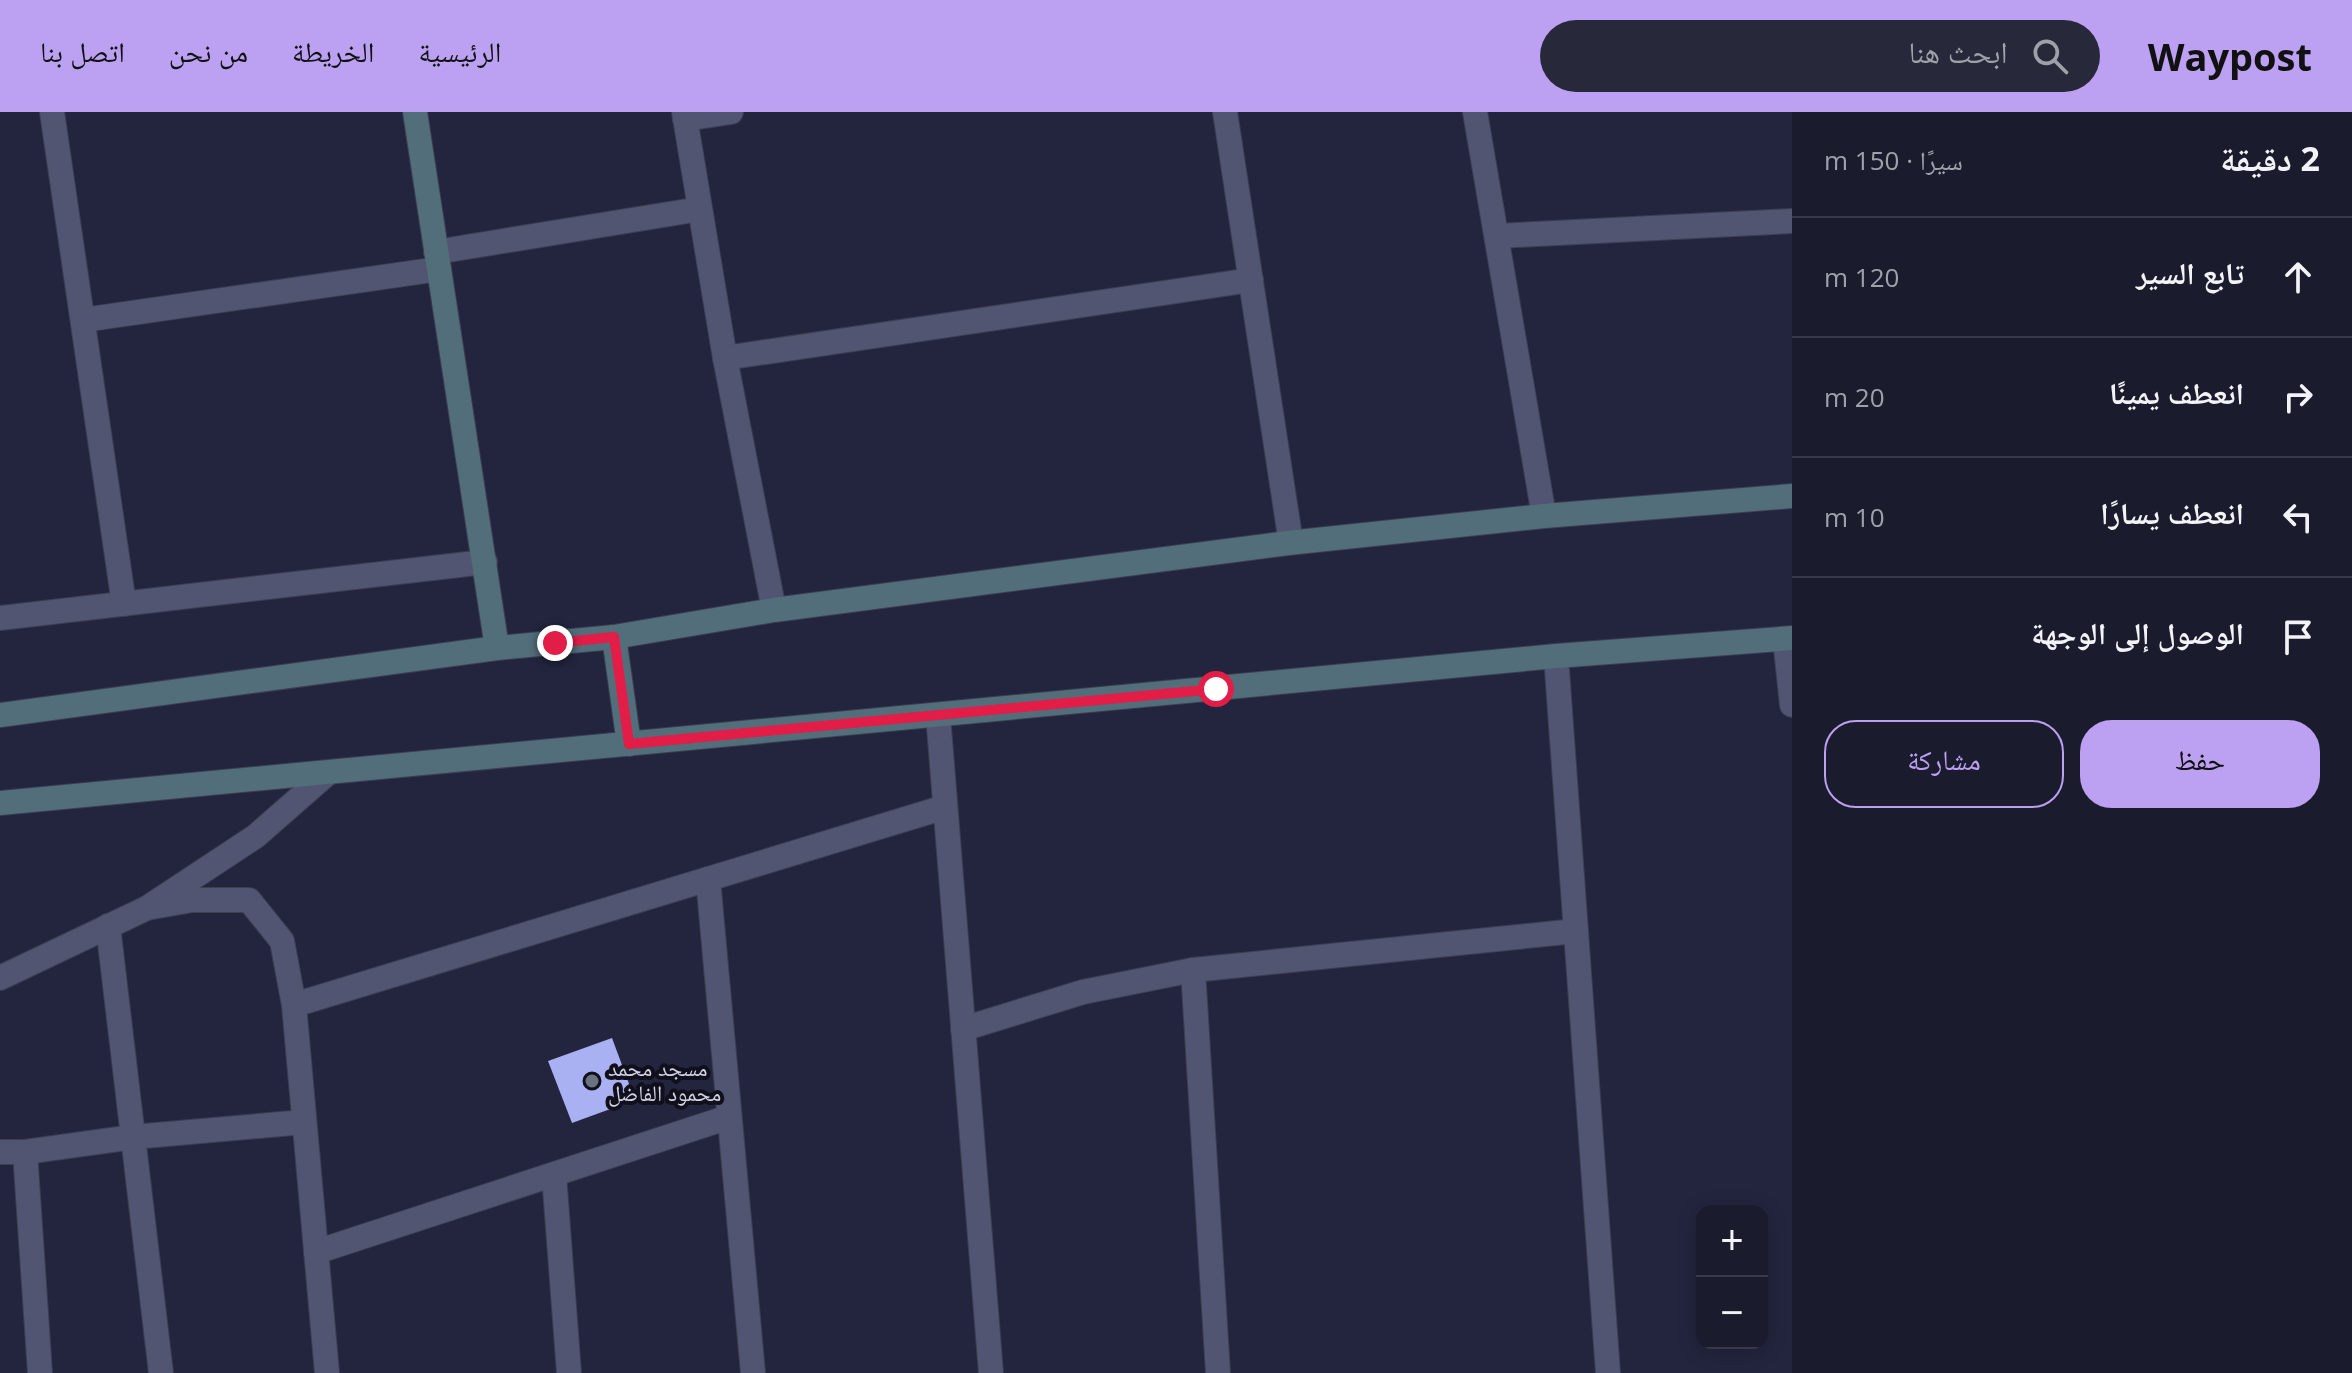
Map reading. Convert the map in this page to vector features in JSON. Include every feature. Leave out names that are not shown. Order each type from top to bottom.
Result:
[{"type":"street","points":[[52,112],[124,604]]},
{"type":"street","points":[[415,112],[497,648]]},
{"type":"street","points":[[731,112],[684,116],[725,358],[774,610]]},
{"type":"street","points":[[1225,112],[1289,530],[1288,543]]},
{"type":"street","points":[[1475,112],[1544,516]]},
{"type":"street","points":[[83,320],[438,260],[700,209]]},
{"type":"street","points":[[1497,236],[1792,221]]},
{"type":"street","points":[[725,358],[1251,280]]},
{"type":"street","points":[[0,715],[497,648],[614,637],[774,610],[1288,543],[1544,516],[1792,496]]},
{"type":"street","points":[[0,618],[485,562]]},
{"type":"street","points":[[614,637],[629,744]]},
{"type":"street","points":[[0,803],[1556,656],[1788,639],[1792,705]]},
{"type":"street","points":[[1556,656],[1608,1373]]},
{"type":"street","points":[[938,715],[991,1373]]},
{"type":"street","points":[[0,978],[147,908],[256,836],[329,772]]},
{"type":"street","points":[[294,1005],[945,807]]},
{"type":"street","points":[[708,879],[753,1373]]},
{"type":"street","points":[[147,908],[192,900],[249,900],[282,941],[294,1005],[327,1373]]},
{"type":"street","points":[[108,926],[161,1373]]},
{"type":"street","points":[[963,1029],[1083,992],[1193,970],[1576,931]]},
{"type":"street","points":[[1193,970],[1218,1373]]},
{"type":"street","points":[[316,1252],[729,1117]]},
{"type":"street","points":[[0,1152],[25,1152],[133,1137],[304,1122]]},
{"type":"street","points":[[25,1152],[40,1373]]},
{"type":"street","points":[[554,1175],[569,1373]]},
{"type":"building","name":"مسجد محمد محمود الفاضل","points":[[612,1038],[635,1100],[572,1123],[548,1061]]},
{"type":"place","name":"مسجد محمد محمود الفاضل","points":[[592,1081]]},
{"type":"route","points":[[555,643],[614,637],[629,744],[1216,689]]}]
